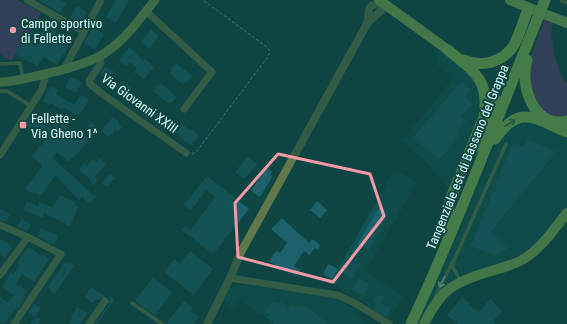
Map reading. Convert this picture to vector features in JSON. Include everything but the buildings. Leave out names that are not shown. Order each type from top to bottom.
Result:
[{"type":"highway","points":[[448,50],[463,60],[474,64],[484,64],[495,61],[506,54],[513,46],[532,3]]},
{"type":"highway","name":"Tangenziale est di Bassano del Grappa","points":[[404,324],[447,225],[532,3]]},
{"type":"highway","points":[[548,8],[525,65],[525,86],[530,100],[544,117],[554,122],[567,121]]},
{"type":"highway","name":"Tangenziale est di Bassano del Grappa","points":[[411,324],[442,255],[493,131],[548,8]]},
{"type":"highway","points":[[447,225],[450,200],[484,117],[486,104],[483,86],[479,78],[472,70],[448,50]]},
{"type":"highway","points":[[442,255],[448,248],[490,146],[501,129],[511,121],[523,116],[528,116],[535,117],[567,132]]},
{"type":"main road","points":[[99,56],[122,38],[156,0]]},
{"type":"main road","points":[[380,1],[448,50]]},
{"type":"main road","points":[[514,1],[548,8],[567,23]]},
{"type":"main road","name":"Via Giovanni XXIII","points":[[0,82],[46,74],[99,56]]},
{"type":"main road","points":[[424,324],[433,307],[446,291],[461,281],[512,264],[526,257],[541,244],[567,213]]},
{"type":"street","points":[[27,0],[84,32]]},
{"type":"street","points":[[64,69],[100,0]]},
{"type":"street","points":[[206,324],[230,278],[241,252],[368,22],[382,10],[380,1]]},
{"type":"street","points":[[146,11],[212,72],[184,109]]},
{"type":"street","name":"Via Giovanni XXIII","points":[[99,56],[101,63],[89,80],[90,84],[186,153]]},
{"type":"street","points":[[0,155],[44,85],[46,74]]},
{"type":"street","points":[[0,226],[28,237],[61,254],[14,324]]},
{"type":"street","points":[[0,275],[28,237]]},
{"type":"street","points":[[230,278],[337,295],[353,302],[389,324]]},
{"type":"street","points":[[89,324],[105,301]]},
{"type":"lane","points":[[562,1],[567,3]]},
{"type":"lane","points":[[0,64],[20,63],[23,79]]},
{"type":"lane","points":[[0,91],[7,91],[31,106]]},
{"type":"lane","points":[[433,307],[435,296],[455,258],[506,144]]},
{"type":"lane","points":[[455,258],[453,267],[461,281]]},
{"type":"lane","points":[[132,303],[162,324]]},
{"type":"path","points":[[186,153],[192,154],[197,151],[270,52],[268,48],[203,0]]},
{"type":"highlighted area","points":[[278,154],[370,174],[384,216],[333,282],[238,257],[235,203]]},
{"type":"shaded area","name":"Campo sportivo di Fellette","points":[[0,0],[18,0],[41,13],[29,34],[27,33],[11,61],[0,54]]},
{"type":"shaded area","points":[[545,19],[553,22],[551,32],[554,55],[561,75],[567,84],[567,118],[554,122],[531,100],[530,58]]},
{"type":"shaded area","points":[[437,50],[462,67],[474,79],[483,103],[453,193],[426,162],[402,141],[452,80],[452,74],[444,71],[437,64]]},
{"type":"shaded area","points":[[525,122],[539,125],[567,137],[567,209],[537,245],[525,254],[444,288],[439,286],[422,324],[415,324],[459,231],[498,138],[511,126]]},
{"type":"shaded area","points":[[395,169],[417,182],[366,271],[403,296],[387,321],[374,311],[374,309],[330,283]]},
{"type":"shaded area","points":[[237,284],[329,296],[338,299],[355,310],[367,324],[274,324],[261,313],[259,315],[241,300],[232,309],[224,300],[230,288]]},
{"type":"place","name":"Campo sportivo di Fellette","points":[[13,30]]},
{"type":"place","name":"Fellette - Via Gheno 1^","points":[[23,125]]}]
